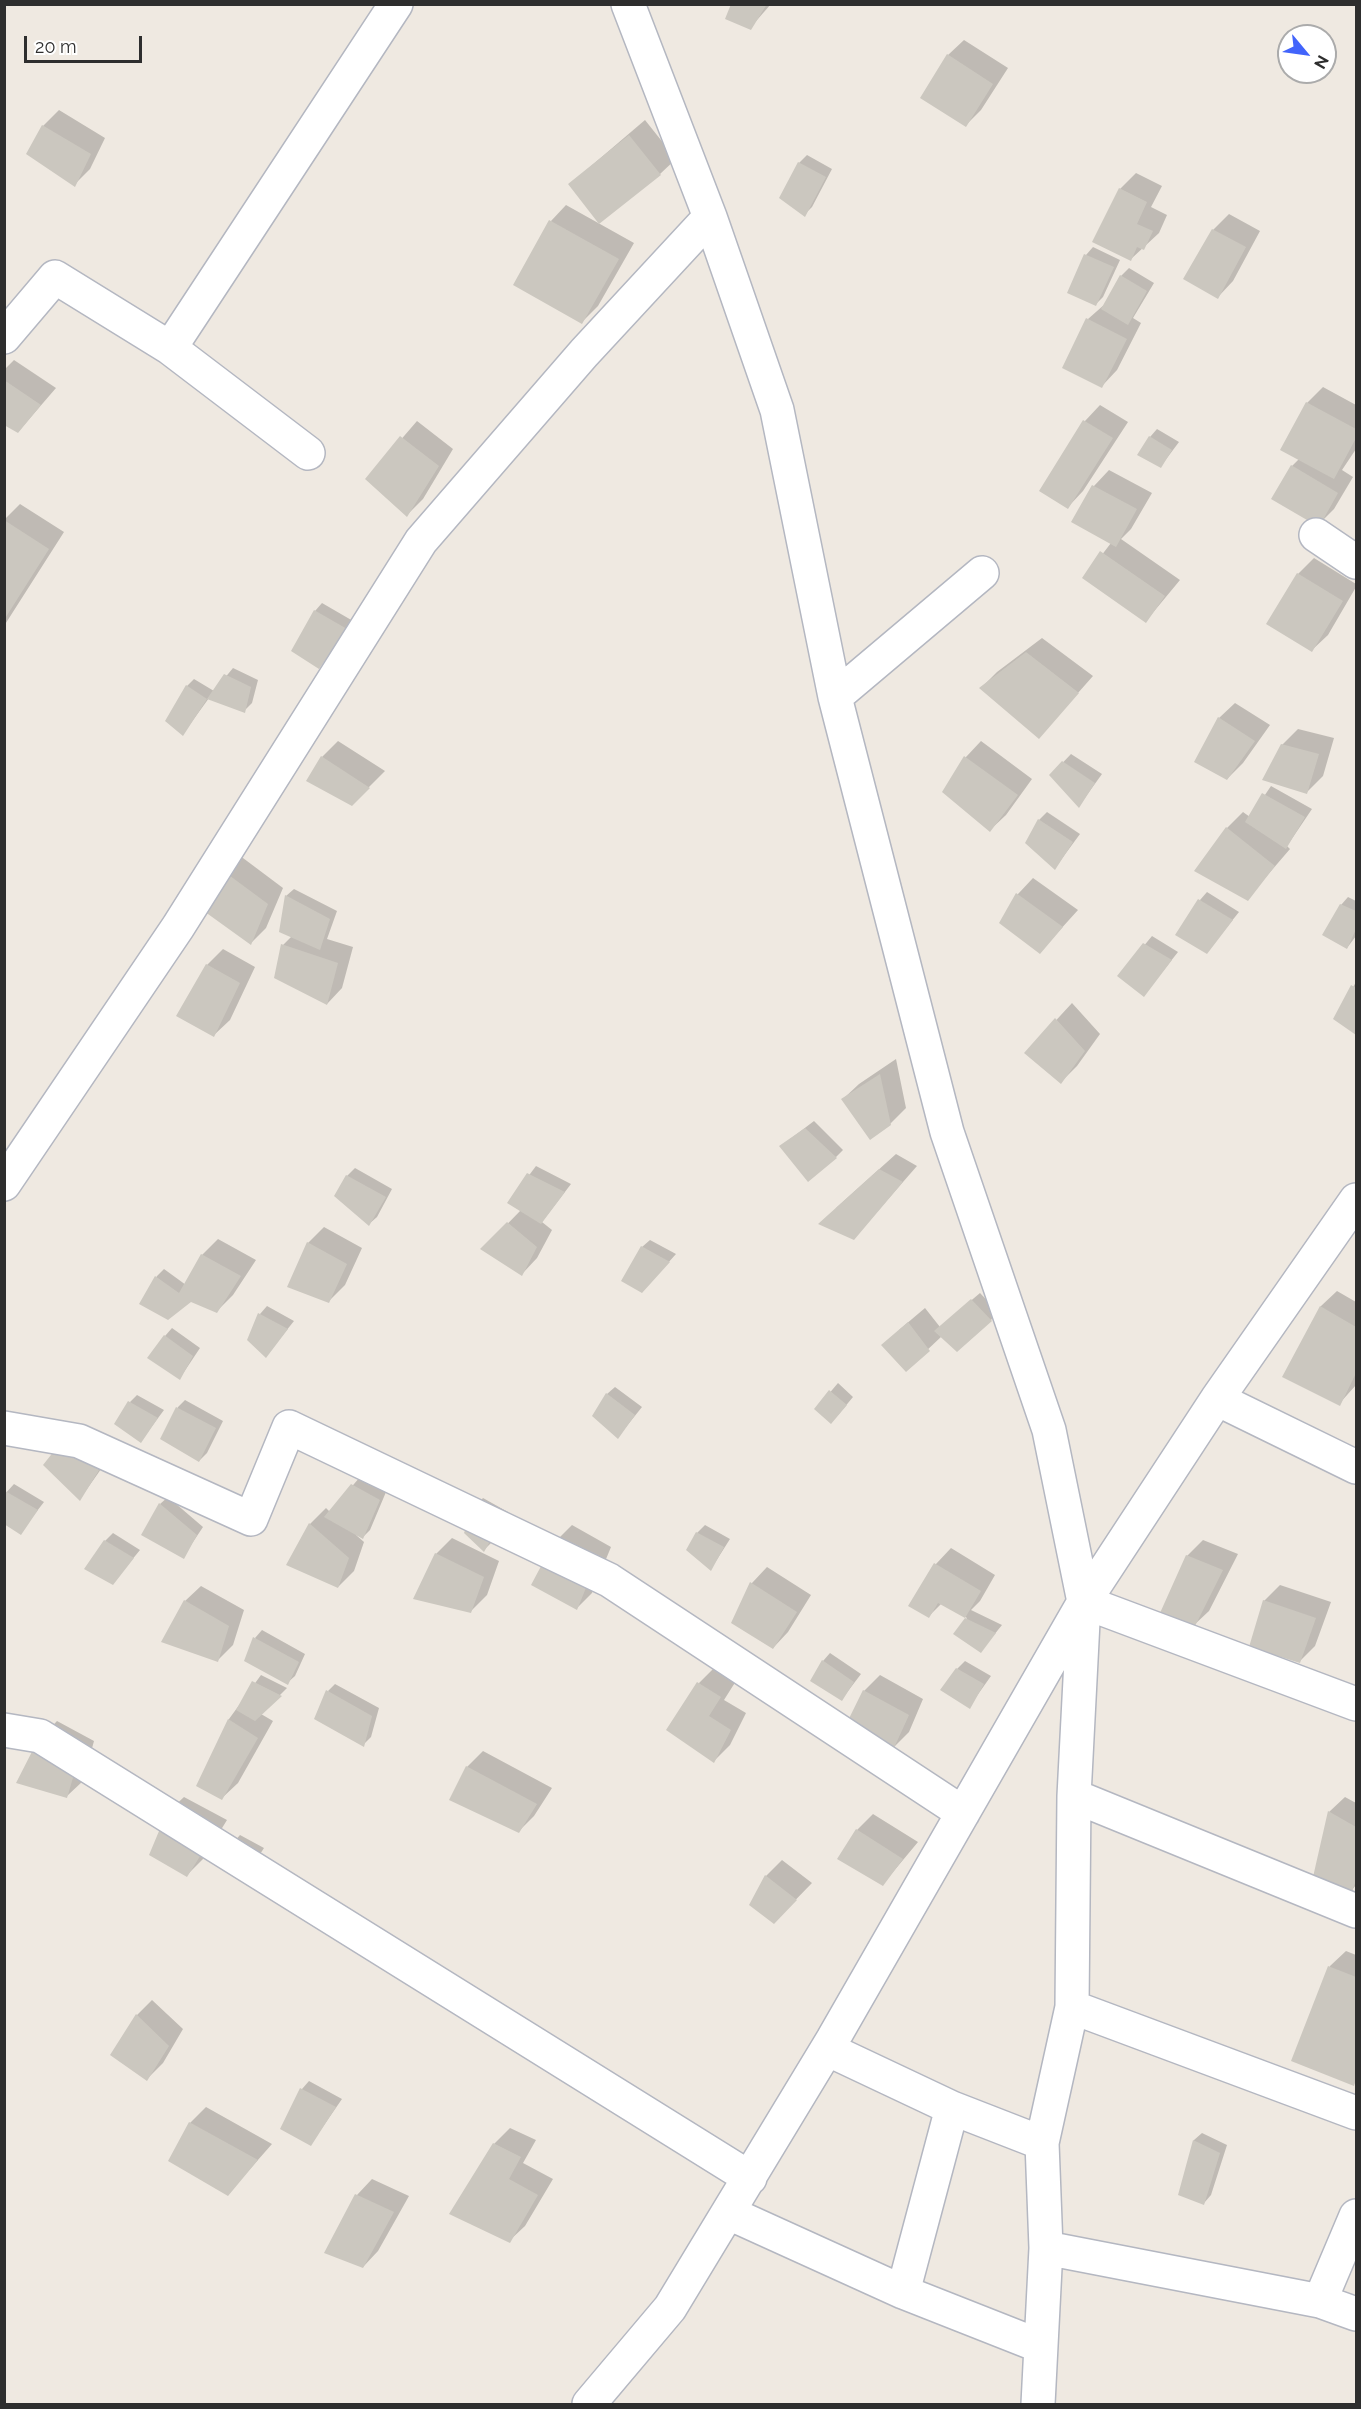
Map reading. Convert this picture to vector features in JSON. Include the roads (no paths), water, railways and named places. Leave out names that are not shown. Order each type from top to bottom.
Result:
[{"type":"street","points":[[170,348],[396,4]]},
{"type":"street","points":[[628,4],[710,217],[777,410],[835,697],[947,1132],[1049,1430],[1084,1602],[1074,1796],[1072,2007],[1042,2143],[1046,2248],[1038,2404]]},
{"type":"street","points":[[4,1184],[178,927],[421,541],[584,353],[710,217]]},
{"type":"street","points":[[4,337],[55,277],[170,348],[308,453]]},
{"type":"street","points":[[1316,535],[1356,562]]},
{"type":"street","points":[[835,697],[982,573]]},
{"type":"street","points":[[589,2404],[670,2308],[827,2049],[1084,1602],[1217,1399],[1356,1201]]},
{"type":"street","points":[[1217,1399],[1356,1467]]},
{"type":"street","points":[[4,1428],[79,1442],[251,1519],[289,1427],[609,1580],[963,1814]]},
{"type":"street","points":[[1084,1602],[1356,1704]]},
{"type":"street","points":[[4,1730],[40,1736],[750,2178]]},
{"type":"street","points":[[1074,1796],[1356,1911]]},
{"type":"street","points":[[1072,2007],[1356,2113]]},
{"type":"street","points":[[827,2049],[952,2108],[1042,2143]]},
{"type":"street","points":[[903,2292],[952,2108]]},
{"type":"street","points":[[729,2213],[903,2292],[1040,2346]]},
{"type":"street","points":[[1320,2301],[1356,2216]]},
{"type":"street","points":[[1046,2248],[1320,2301],[1356,2314]]}]
